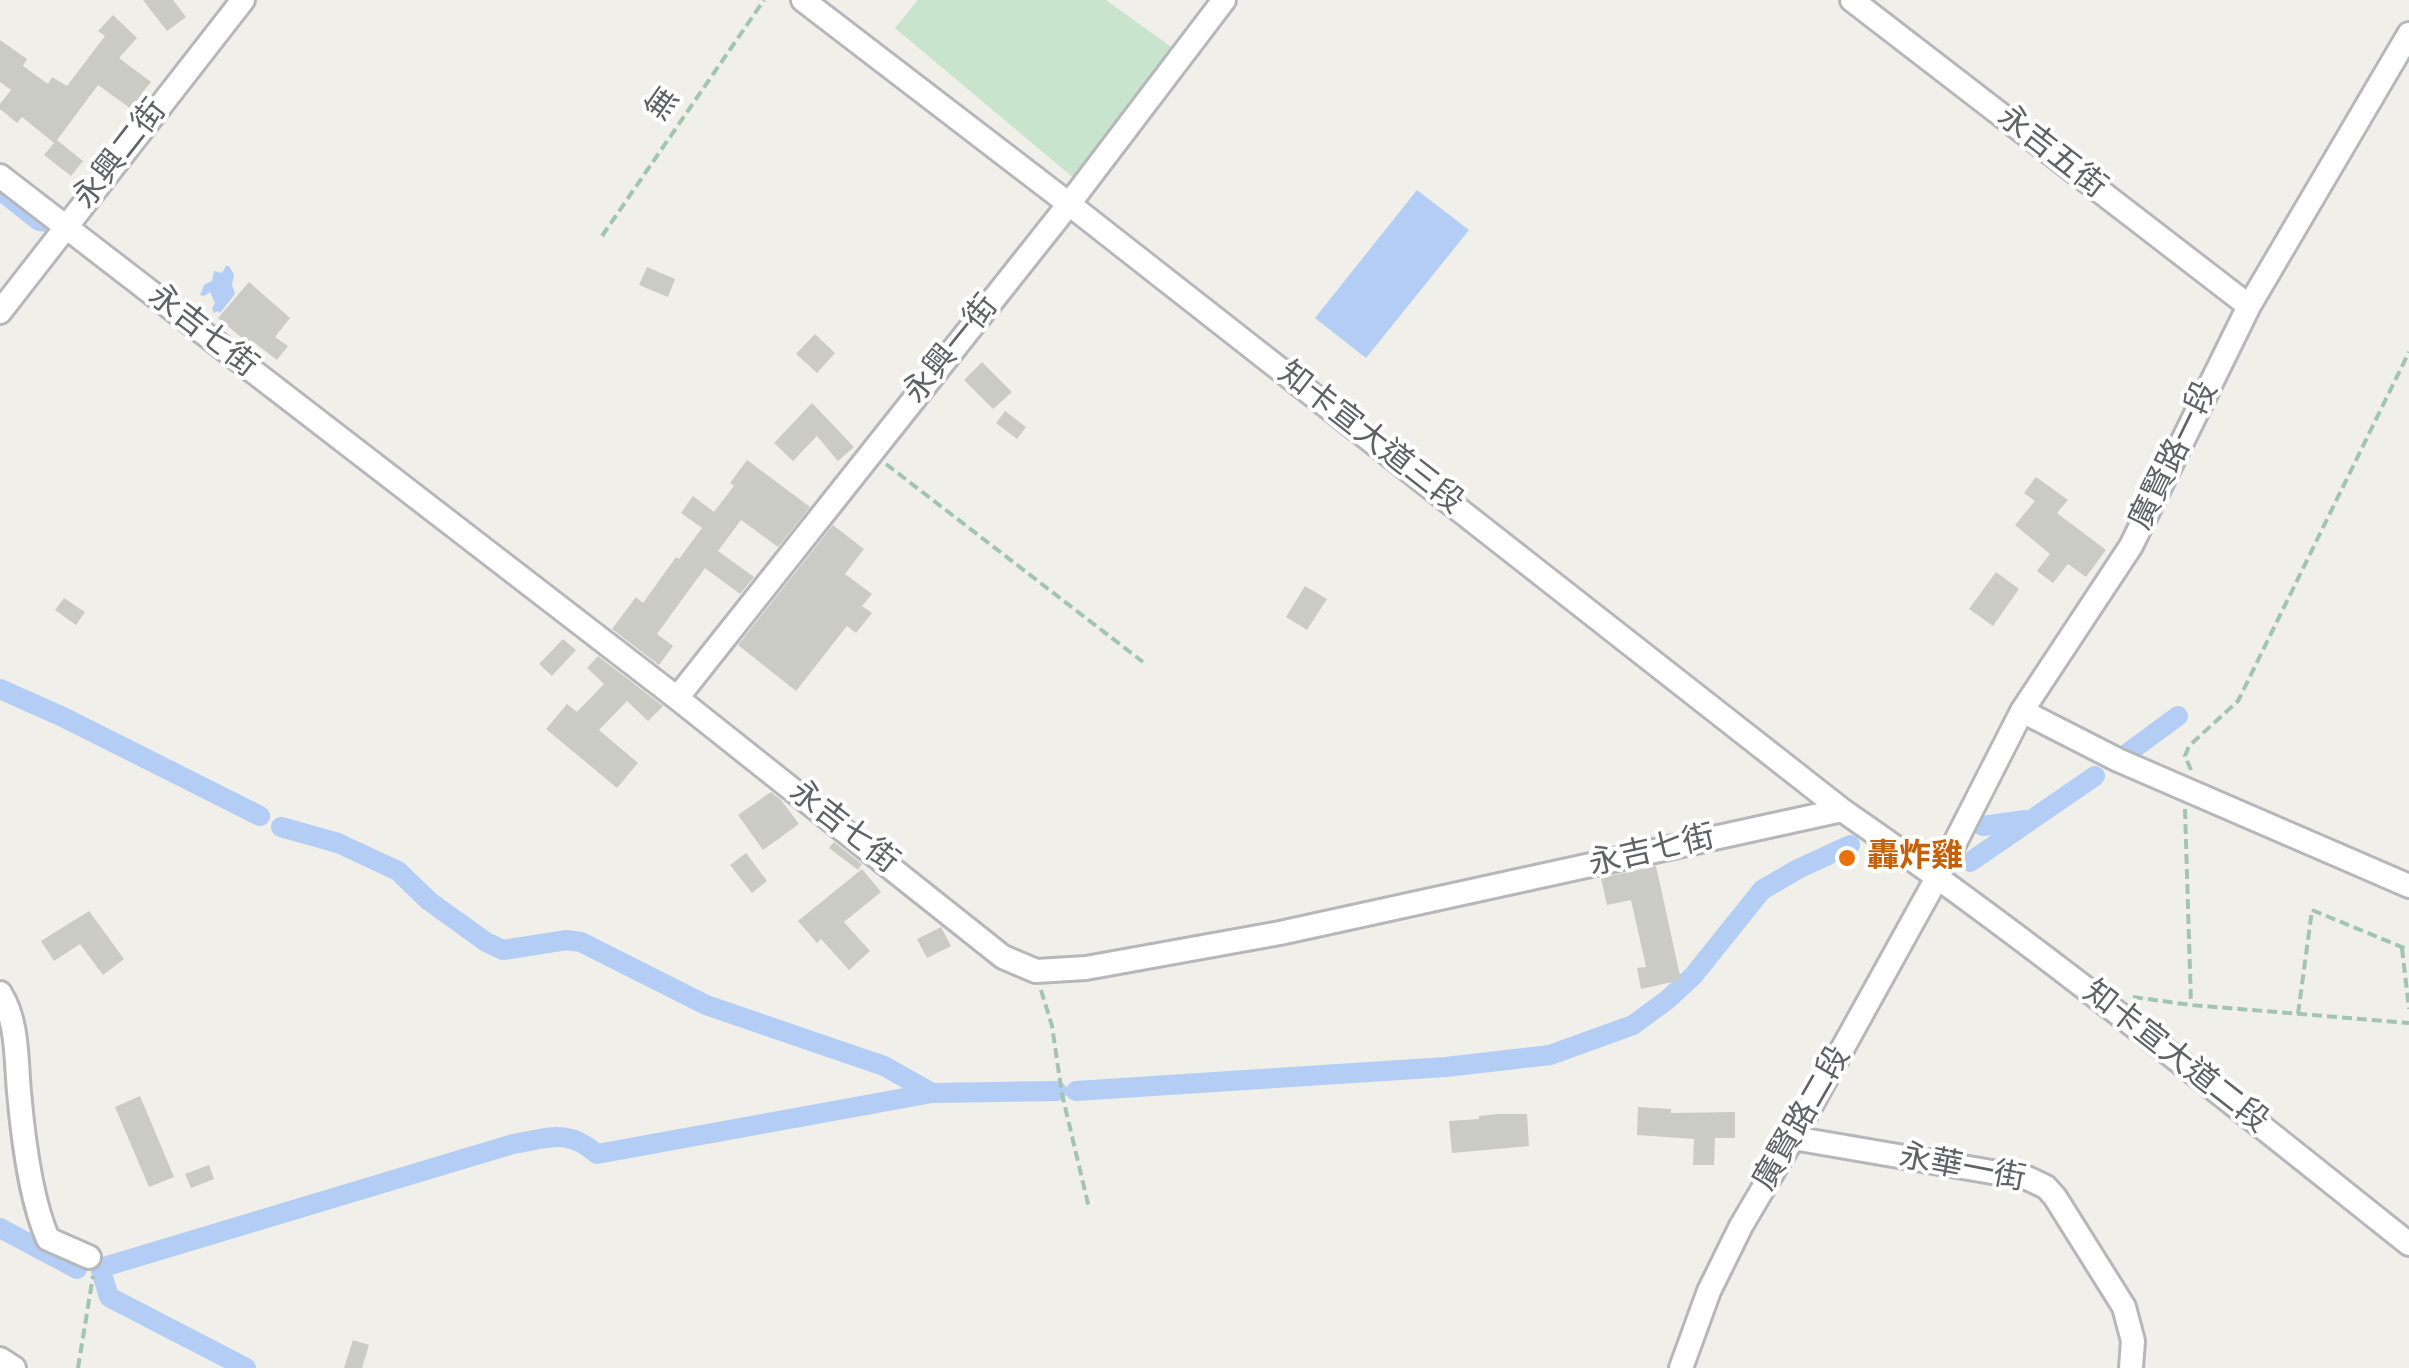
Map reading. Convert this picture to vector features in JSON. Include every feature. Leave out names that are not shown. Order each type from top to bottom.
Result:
[{"type":"street","name":"永興二街","points":[[0,312],[243,0]]},
{"type":"street","name":"知卡宣大道三段","points":[[803,0],[1842,810],[1938,876]]},
{"type":"street","name":"永興一街","points":[[677,698],[1069,204],[1224,0]]},
{"type":"street","name":"永吉五街","points":[[1852,0],[2249,306]]},
{"type":"street","name":"廣賢路一段","points":[[1938,876],[2022,711],[2131,546],[2249,306],[2409,34]]},
{"type":"street","name":"永吉七街","points":[[0,176],[677,698],[1003,957],[1036,971],[1086,968],[1280,933],[1842,810]]},
{"type":"street","points":[[2022,711],[2118,760],[2188,780],[2409,886]]},
{"type":"street","name":"廣賢路二段","points":[[1681,1368],[1709,1291],[1741,1226],[1938,876]]},
{"type":"street","name":"知卡宣大道二段","points":[[1938,876],[2089,990],[2409,1244]]},
{"type":"street","points":[[0,993],[12,1016],[22,1122],[40,1221],[48,1239],[89,1257]]},
{"type":"street","name":"永華一街","points":[[1793,1138],[2026,1178],[2046,1188],[2124,1307],[2133,1341],[2131,1368]]},
{"type":"street","points":[[0,1358],[14,1368]]},
{"type":"path","name":"無","points":[[602,236],[764,0]]},
{"type":"path","points":[[2191,1004],[2185,756],[2189,746],[2238,701],[2409,352]]},
{"type":"path","points":[[871,452],[1143,662]]},
{"type":"path","points":[[2298,1014],[2312,910],[2409,950]]},
{"type":"path","points":[[2402,948],[2409,1009]]},
{"type":"path","points":[[1036,971],[1052,1026],[1062,1094],[1089,1208]]},
{"type":"path","points":[[2131,996],[2409,1023]]},
{"type":"path","points":[[78,1368],[94,1282],[89,1257]]},
{"type":"green space","points":[[918,0],[1106,0],[1178,52],[1076,180],[895,28]]},
{"type":"water","points":[[1417,190],[1469,230],[1366,358],[1315,318]]},
{"type":"water","points":[[226,266],[234,275],[235,294],[220,313],[214,313],[210,292],[200,295],[204,285],[212,281],[214,271],[222,273]]},
{"type":"building","points":[[143,0],[173,0],[186,17],[167,31]]},
{"type":"building","points":[[113,15],[137,38],[119,58],[151,82],[134,111],[98,85],[57,140],[83,161],[71,176],[44,155],[54,143],[22,117],[17,123],[0,109],[11,90],[0,82],[0,40],[27,59],[23,66],[48,84],[52,77],[67,86],[105,36],[98,31]]},
{"type":"building","points":[[647,267],[675,279],[668,297],[639,285]]},
{"type":"building","points":[[249,282],[290,318],[275,337],[288,346],[277,360],[218,318]]},
{"type":"building","points":[[815,334],[835,353],[817,373],[796,354]]},
{"type":"building","points":[[982,362],[1012,392],[993,409],[964,380]]},
{"type":"building","points":[[812,403],[854,447],[838,461],[817,436],[793,461],[774,443]]},
{"type":"building","points":[[1005,411],[1026,427],[1017,439],[996,423]]},
{"type":"building","points":[[747,460],[810,507],[778,547],[741,520],[718,551],[754,577],[740,594],[705,568],[657,634],[673,646],[659,665],[612,629],[636,597],[643,603],[702,528],[681,513],[693,496],[714,512]]},
{"type":"building","points":[[2036,477],[2068,500],[2057,513],[2106,550],[2086,577],[2068,564],[2053,583],[2037,571],[2050,554],[2015,525],[2035,501],[2024,493]]},
{"type":"building","points":[[833,525],[864,549],[845,574],[872,594],[862,606],[872,613],[856,633],[847,626],[796,691],[738,645]]},
{"type":"building","points":[[1996,572],[2019,589],[1993,626],[1969,609]]},
{"type":"building","points":[[1305,586],[1327,599],[1307,630],[1286,617]]},
{"type":"building","points":[[64,598],[85,612],[76,625],[55,610]]},
{"type":"building","points":[[563,639],[576,650],[552,676],[539,664]]},
{"type":"building","points":[[598,656],[663,706],[648,721],[627,701],[599,730],[638,763],[617,788],[546,729],[567,704],[577,712],[604,684],[587,668]]},
{"type":"building","points":[[771,792],[799,824],[763,850],[738,815]]},
{"type":"building","points":[[834,842],[862,864],[858,870],[829,848]]},
{"type":"building","points":[[746,853],[767,881],[752,893],[730,865]]},
{"type":"building","points":[[1656,866],[1681,980],[1641,989],[1637,968],[1646,967],[1631,900],[1607,905],[1601,878]]},
{"type":"building","points":[[862,869],[881,892],[844,922],[870,951],[849,970],[798,921]]},
{"type":"building","points":[[89,911],[124,959],[103,975],[80,944],[54,961],[41,941]]},
{"type":"building","points":[[941,927],[951,946],[927,958],[917,939]]},
{"type":"building","points":[[140,1096],[174,1177],[149,1187],[115,1107]]},
{"type":"building","points":[[1638,1107],[1671,1109],[1671,1113],[1735,1112],[1735,1138],[1715,1138],[1714,1165],[1693,1165],[1694,1139],[1637,1135]]},
{"type":"building","points":[[1527,1114],[1529,1146],[1452,1153],[1449,1121]]},
{"type":"building","points":[[209,1165],[214,1179],[191,1188],[185,1174]]},
{"type":"building","points":[[353,1340],[369,1345],[362,1368],[344,1368]]},
{"type":"waterway","points":[[0,190],[45,222]]},
{"type":"waterway","points":[[0,689],[260,816]]},
{"type":"waterway","points":[[2129,752],[2178,716]]},
{"type":"waterway","points":[[1970,862],[2095,776]]},
{"type":"waterway","points":[[1983,826],[2025,820]]},
{"type":"waterway","points":[[281,827],[338,843],[398,871],[429,901],[503,950],[567,940],[581,942],[706,1005],[884,1066],[932,1093]]},
{"type":"waterway","points":[[1076,1091],[1446,1067],[1550,1055],[1633,1025],[1693,976],[1762,890],[1850,845]]},
{"type":"waterway","points":[[107,1266],[537,1139],[567,1138],[597,1154],[932,1093],[1057,1091]]},
{"type":"waterway","points":[[0,1228],[77,1269]]},
{"type":"waterway","points":[[100,1267],[109,1297],[246,1368]]},
{"type":"place","name":"轟炸雞","points":[[1847,858]]}]
